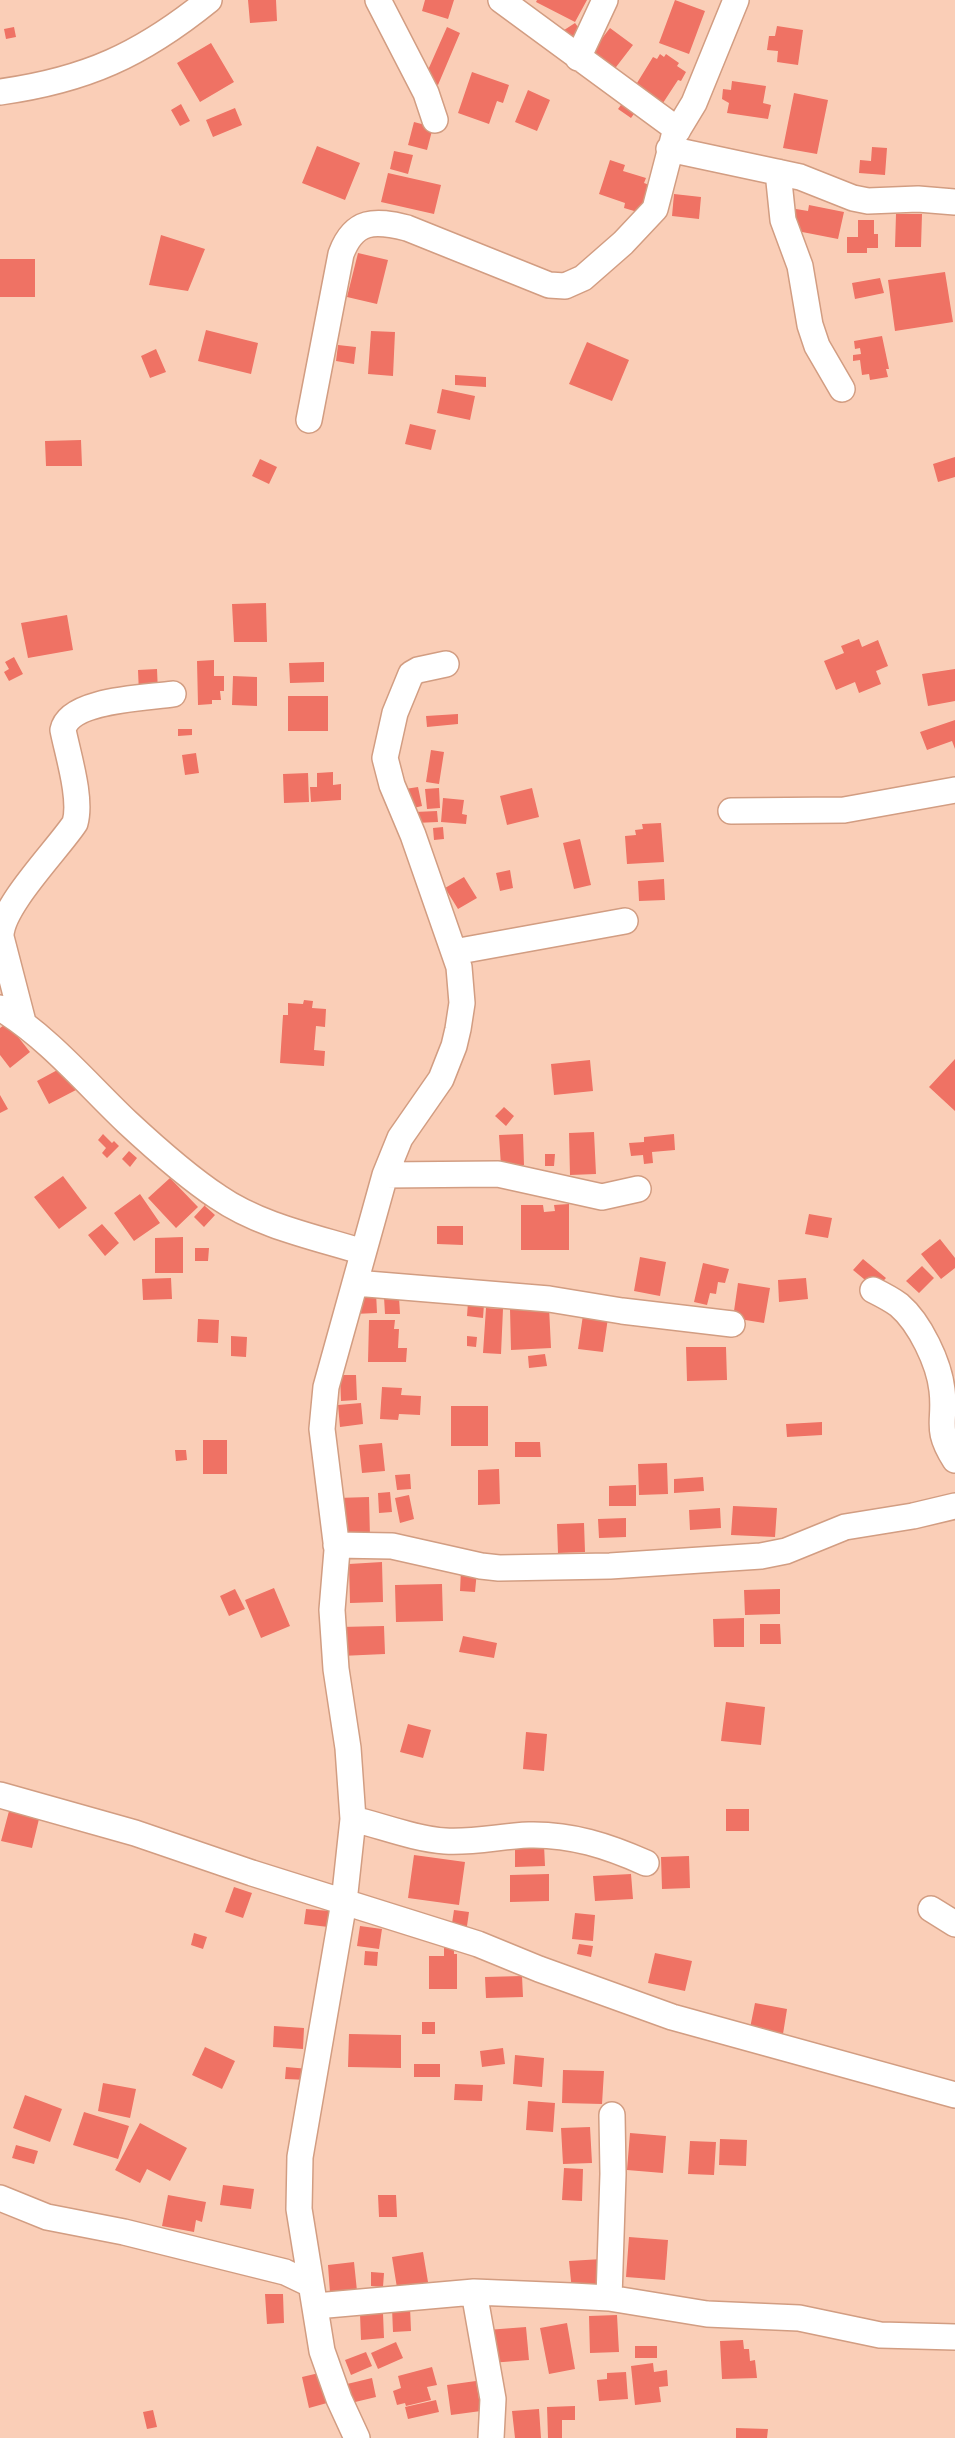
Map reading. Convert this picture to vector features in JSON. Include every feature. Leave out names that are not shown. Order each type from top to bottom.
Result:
[{"type":"street","points":[[0,92],[67,80],[125,58],[155,40],[209,0]]},
{"type":"street","points":[[378,0],[426,93],[434,120]]},
{"type":"street","points":[[501,0],[578,58],[674,139],[778,172],[800,177],[853,198],[868,201],[918,199],[955,202]]},
{"type":"street","points":[[578,58],[605,0]]},
{"type":"street","points":[[309,420],[340,254],[346,241],[352,234],[371,223],[387,223],[407,228],[549,285],[565,286],[583,278],[623,243],[655,208],[662,190],[674,139],[694,103],[736,0]]},
{"type":"street","points":[[778,172],[783,220],[800,266],[810,325],[817,346],[842,389]]},
{"type":"street","points":[[357,2438],[338,2399],[322,2351],[299,2209],[300,2157],[344,1902],[353,1818],[348,1748],[336,1670],[332,1610],[336,1545],[322,1436],[322,1415],[326,1387],[385,1175],[400,1138],[441,1079],[454,1046],[462,1003],[461,978],[454,952],[392,785],[385,758],[395,713],[411,674],[418,670],[446,664]]},
{"type":"street","points":[[23,1022],[0,937],[1,927],[9,911],[41,865],[70,831],[77,816],[63,730],[64,724],[82,709],[101,704],[173,694]]},
{"type":"street","points":[[731,811],[844,810],[955,790]]},
{"type":"street","points":[[454,952],[625,921]]},
{"type":"street","points":[[0,1008],[23,1022],[86,1079],[127,1122],[217,1197],[242,1211],[266,1221],[363,1252]]},
{"type":"street","points":[[385,1175],[498,1174],[602,1197],[638,1189]]},
{"type":"street","points":[[355,1282],[549,1299],[732,1324]]},
{"type":"street","points":[[872,1290],[903,1309],[930,1350],[942,1389],[941,1424],[944,1440],[955,1460]]},
{"type":"street","points":[[336,1545],[399,1547],[481,1566],[499,1568],[610,1566],[761,1556],[786,1551],[845,1527],[913,1516],[955,1506]]},
{"type":"street","points":[[0,1795],[135,1833],[478,1944],[539,1969],[672,2017],[955,2095]]},
{"type":"street","points":[[353,1818],[443,1841],[488,1840],[528,1835],[556,1836],[604,1845],[646,1863]]},
{"type":"street","points":[[931,1908],[955,1924]]},
{"type":"street","points":[[609,2298],[613,2174],[612,2115]]},
{"type":"street","points":[[0,2198],[47,2217],[124,2232],[285,2272],[313,2295],[474,2292],[609,2298],[707,2314],[799,2318],[880,2336],[955,2337]]},
{"type":"street","points":[[474,2292],[493,2398],[492,2438]]},
{"type":"building","points":[[248,0],[276,0],[277,21],[250,23]]},
{"type":"building","points":[[425,0],[454,0],[448,19],[422,11]]},
{"type":"building","points":[[537,0],[587,0],[575,22],[536,2]]},
{"type":"building","points":[[675,0],[705,11],[689,54],[659,43]]},
{"type":"building","points":[[575,23],[581,31],[564,43],[558,34]]},
{"type":"building","points":[[777,26],[803,30],[798,65],[777,62],[778,51],[767,50],[769,36],[775,36]]},
{"type":"building","points":[[14,27],[16,37],[6,39],[4,29]]},
{"type":"building","points":[[447,27],[460,33],[438,85],[424,79]]},
{"type":"building","points":[[610,28],[633,45],[613,71],[590,54]]},
{"type":"building","points":[[211,43],[234,82],[200,102],[177,63]]},
{"type":"building","points":[[660,54],[664,57],[666,54],[679,63],[677,66],[686,72],[681,81],[678,80],[663,103],[652,95],[639,92],[642,87],[637,83],[653,57],[657,59]]},
{"type":"building","points":[[472,72],[509,85],[503,103],[497,101],[489,124],[458,113]]},
{"type":"building","points":[[732,81],[766,86],[763,103],[771,105],[768,119],[727,113],[729,103],[722,99],[723,89],[731,90]]},
{"type":"building","points":[[528,90],[550,100],[537,131],[515,122]]},
{"type":"building","points":[[794,93],[828,100],[817,154],[783,148]]},
{"type":"building","points":[[626,98],[639,107],[631,118],[618,109]]},
{"type":"building","points":[[181,104],[190,121],[180,126],[171,110]]},
{"type":"building","points":[[235,108],[242,125],[213,137],[206,120]]},
{"type":"building","points":[[414,122],[433,127],[427,150],[408,145]]},
{"type":"building","points":[[317,146],[360,163],[345,200],[302,183]]},
{"type":"building","points":[[872,147],[887,148],[885,175],[859,173],[860,160],[871,161]]},
{"type":"building","points":[[394,151],[413,155],[408,174],[390,169]]},
{"type":"building","points":[[610,160],[625,165],[623,171],[646,178],[644,183],[655,187],[641,213],[624,208],[625,203],[599,194]]},
{"type":"building","points":[[388,173],[441,185],[434,214],[381,202]]},
{"type":"building","points":[[674,194],[701,197],[699,219],[672,216]]},
{"type":"building","points":[[809,205],[844,212],[838,239],[792,230],[796,209],[808,211]]},
{"type":"building","points":[[896,214],[922,214],[921,247],[895,247]]},
{"type":"building","points":[[858,220],[874,220],[874,234],[878,234],[878,248],[867,248],[867,253],[847,253],[847,237],[858,237]]},
{"type":"building","points":[[161,235],[205,249],[188,291],[149,285]]},
{"type":"building","points":[[358,253],[388,260],[377,304],[347,297]]},
{"type":"building","points":[[0,259],[35,259],[35,297],[0,297]]},
{"type":"building","points":[[945,272],[953,322],[895,331],[888,280]]},
{"type":"building","points":[[880,278],[884,293],[855,299],[852,283]]},
{"type":"building","points":[[206,330],[258,343],[251,374],[198,361]]},
{"type":"building","points":[[371,331],[395,332],[393,376],[368,374]]},
{"type":"building","points":[[882,336],[889,369],[886,369],[888,377],[870,380],[869,374],[862,375],[860,360],[853,361],[853,355],[861,354],[860,348],[855,349],[854,341]]},
{"type":"building","points":[[587,342],[629,360],[612,401],[569,384]]},
{"type":"building","points":[[338,345],[356,347],[354,364],[336,361]]},
{"type":"building","points":[[156,349],[166,372],[150,378],[141,356]]},
{"type":"building","points":[[455,375],[486,377],[486,387],[455,385]]},
{"type":"building","points":[[442,389],[475,396],[470,420],[437,413]]},
{"type":"building","points":[[410,424],[436,430],[431,450],[405,444]]},
{"type":"building","points":[[81,440],[82,466],[46,466],[45,441]]},
{"type":"building","points":[[955,457],[955,477],[938,482],[933,464]]},
{"type":"building","points":[[260,459],[277,467],[269,484],[252,476]]},
{"type":"building","points":[[266,603],[267,642],[234,642],[232,604]]},
{"type":"building","points":[[67,615],[73,650],[28,658],[21,623]]},
{"type":"building","points":[[859,639],[862,647],[878,640],[888,666],[876,671],[881,684],[859,693],[855,682],[836,690],[824,661],[844,653],[841,646]]},
{"type":"building","points":[[14,657],[23,674],[9,681],[4,672],[9,669],[5,662]]},
{"type":"building","points":[[214,660],[214,676],[224,676],[224,691],[220,691],[221,700],[212,700],[212,704],[198,705],[197,661]]},
{"type":"building","points":[[324,662],[324,682],[290,683],[289,663]]},
{"type":"building","points":[[157,669],[158,693],[139,694],[138,670]]},
{"type":"building","points":[[955,669],[955,701],[928,706],[922,674]]},
{"type":"building","points":[[233,676],[257,677],[257,706],[232,705]]},
{"type":"building","points":[[288,696],[328,696],[328,731],[288,731]]},
{"type":"building","points":[[458,714],[458,724],[427,727],[426,716]]},
{"type":"building","points":[[955,720],[955,749],[952,741],[927,750],[920,732]]},
{"type":"building","points":[[178,729],[192,729],[192,735],[178,736]]},
{"type":"building","points":[[431,750],[444,752],[439,784],[426,782]]},
{"type":"building","points":[[196,753],[199,773],[185,775],[182,755]]},
{"type":"building","points":[[333,772],[333,785],[341,784],[341,800],[311,802],[310,787],[317,787],[317,773]]},
{"type":"building","points":[[308,773],[309,802],[284,803],[283,774]]},
{"type":"building","points":[[418,787],[422,806],[409,809],[405,789]]},
{"type":"building","points":[[439,788],[440,808],[427,809],[425,789]]},
{"type":"building","points":[[532,788],[539,817],[507,825],[500,796]]},
{"type":"building","points":[[443,798],[464,800],[462,814],[467,815],[466,824],[441,822]]},
{"type":"building","points":[[437,811],[438,822],[415,823],[415,812]]},
{"type":"building","points":[[661,823],[664,862],[627,864],[625,836],[636,835],[635,830],[643,829],[642,824]]},
{"type":"building","points":[[443,827],[444,839],[434,840],[433,828]]},
{"type":"building","points":[[580,839],[591,885],[574,889],[563,843]]},
{"type":"building","points":[[510,870],[513,888],[500,891],[496,873]]},
{"type":"building","points":[[464,877],[477,898],[458,909],[445,888]]},
{"type":"building","points":[[664,879],[665,900],[639,901],[638,881]]},
{"type":"building","points":[[304,1000],[313,1001],[312,1008],[326,1009],[325,1027],[316,1026],[314,1050],[325,1051],[324,1066],[280,1063],[283,1015],[288,1015],[288,1003],[303,1004]]},
{"type":"building","points":[[7,1023],[30,1052],[10,1068],[0,1055],[0,1028]]},
{"type":"building","points":[[955,1059],[955,1111],[929,1087]]},
{"type":"building","points":[[590,1060],[593,1091],[554,1095],[551,1064]]},
{"type":"building","points":[[63,1067],[76,1090],[49,1104],[37,1081]]},
{"type":"building","points":[[0,1095],[8,1109],[0,1113]]},
{"type":"building","points":[[504,1107],[514,1116],[506,1126],[495,1116]]},
{"type":"building","points":[[594,1132],[596,1174],[570,1175],[569,1133]]},
{"type":"building","points":[[103,1134],[112,1143],[114,1141],[119,1146],[107,1158],[102,1153],[106,1148],[98,1140]]},
{"type":"building","points":[[523,1134],[524,1165],[501,1166],[499,1135]]},
{"type":"building","points":[[674,1134],[675,1150],[652,1152],[653,1163],[644,1164],[643,1155],[631,1156],[629,1143],[644,1142],[644,1137]]},
{"type":"building","points":[[129,1151],[137,1158],[130,1167],[122,1159]]},
{"type":"building","points":[[545,1154],[555,1154],[554,1166],[545,1166]]},
{"type":"building","points":[[63,1176],[87,1208],[59,1229],[34,1197]]},
{"type":"building","points":[[170,1178],[198,1207],[176,1228],[148,1198]]},
{"type":"building","points":[[140,1194],[160,1223],[134,1241],[114,1213]]},
{"type":"building","points":[[200,1197],[208,1203],[205,1206],[215,1215],[204,1227],[194,1217],[205,1205],[198,1200]]},
{"type":"building","points":[[569,1204],[569,1250],[521,1250],[521,1205],[543,1205],[544,1212],[555,1211],[554,1205]]},
{"type":"building","points":[[809,1214],[832,1218],[828,1238],[805,1234]]},
{"type":"building","points":[[102,1224],[119,1243],[105,1256],[88,1235]]},
{"type":"building","points":[[437,1226],[463,1226],[463,1245],[437,1244]]},
{"type":"building","points":[[183,1237],[183,1273],[155,1273],[155,1238]]},
{"type":"building","points":[[940,1239],[955,1258],[955,1268],[941,1279],[921,1254]]},
{"type":"building","points":[[195,1248],[209,1248],[208,1261],[195,1261]]},
{"type":"building","points":[[640,1257],[666,1262],[660,1296],[634,1291]]},
{"type":"building","points":[[863,1259],[886,1278],[876,1289],[853,1270]]},
{"type":"building","points":[[703,1263],[729,1269],[725,1283],[718,1282],[716,1294],[710,1293],[707,1305],[694,1302]]},
{"type":"building","points":[[922,1266],[934,1278],[919,1293],[906,1281]]},
{"type":"building","points":[[171,1278],[172,1299],[143,1300],[142,1279]]},
{"type":"building","points":[[806,1278],[808,1299],[779,1302],[778,1280]]},
{"type":"building","points":[[738,1283],[770,1288],[764,1323],[733,1318]]},
{"type":"building","points":[[376,1292],[377,1313],[354,1314],[354,1293]]},
{"type":"building","points":[[384,1297],[399,1297],[400,1314],[385,1314]]},
{"type":"building","points":[[468,1302],[484,1304],[483,1318],[467,1316]]},
{"type":"building","points":[[549,1307],[551,1348],[511,1350],[510,1309]]},
{"type":"building","points":[[486,1308],[503,1309],[501,1354],[483,1353]]},
{"type":"building","points":[[583,1315],[608,1318],[603,1352],[578,1349]]},
{"type":"building","points":[[198,1319],[219,1320],[218,1343],[197,1342]]},
{"type":"building","points":[[369,1320],[395,1320],[394,1329],[399,1329],[398,1348],[407,1348],[406,1362],[368,1362]]},
{"type":"building","points":[[231,1336],[247,1337],[246,1357],[231,1356]]},
{"type":"building","points":[[467,1336],[477,1337],[476,1347],[467,1346]]},
{"type":"building","points":[[686,1347],[726,1347],[727,1380],[687,1381]]},
{"type":"building","points":[[545,1354],[547,1366],[529,1368],[528,1356]]},
{"type":"building","points":[[340,1375],[356,1375],[357,1400],[341,1401]]},
{"type":"building","points":[[382,1387],[402,1388],[401,1395],[421,1396],[420,1415],[399,1414],[398,1420],[380,1419]]},
{"type":"building","points":[[361,1403],[363,1424],[340,1427],[338,1405]]},
{"type":"building","points":[[451,1406],[488,1406],[488,1446],[451,1446]]},
{"type":"building","points":[[822,1422],[822,1435],[787,1437],[786,1424]]},
{"type":"building","points":[[203,1440],[227,1440],[227,1474],[203,1474]]},
{"type":"building","points":[[515,1442],[540,1442],[541,1457],[515,1457]]},
{"type":"building","points":[[382,1443],[385,1471],[362,1473],[359,1445]]},
{"type":"building","points":[[175,1450],[186,1450],[187,1460],[176,1461]]},
{"type":"building","points":[[667,1463],[668,1494],[639,1495],[638,1464]]},
{"type":"building","points":[[499,1469],[500,1504],[478,1505],[478,1470]]},
{"type":"building","points":[[410,1474],[411,1489],[397,1490],[395,1475]]},
{"type":"building","points":[[703,1477],[704,1491],[674,1493],[674,1479]]},
{"type":"building","points":[[636,1485],[636,1506],[609,1506],[609,1486]]},
{"type":"building","points":[[390,1492],[392,1512],[379,1513],[378,1493]]},
{"type":"building","points":[[409,1495],[414,1519],[400,1523],[395,1498]]},
{"type":"building","points":[[369,1497],[370,1537],[338,1538],[337,1498]]},
{"type":"building","points":[[733,1506],[777,1508],[775,1537],[731,1535]]},
{"type":"building","points":[[720,1508],[721,1528],[690,1530],[689,1510]]},
{"type":"building","points":[[626,1518],[626,1537],[599,1538],[598,1519]]},
{"type":"building","points":[[584,1523],[585,1552],[558,1553],[557,1524]]},
{"type":"building","points":[[382,1562],[383,1602],[350,1603],[349,1564]]},
{"type":"building","points":[[461,1570],[477,1571],[475,1592],[460,1591]]},
{"type":"building","points":[[442,1584],[443,1621],[396,1622],[395,1585]]},
{"type":"building","points":[[274,1588],[290,1626],[261,1638],[245,1600]]},
{"type":"building","points":[[235,1589],[245,1609],[229,1616],[220,1596]]},
{"type":"building","points":[[780,1589],[780,1614],[745,1615],[744,1590]]},
{"type":"building","points":[[744,1618],[744,1647],[714,1647],[713,1619]]},
{"type":"building","points":[[760,1624],[780,1624],[781,1644],[760,1644]]},
{"type":"building","points":[[384,1626],[385,1654],[341,1656],[340,1627]]},
{"type":"building","points":[[463,1636],[497,1643],[494,1658],[459,1652]]},
{"type":"building","points":[[726,1702],[765,1707],[761,1745],[721,1741]]},
{"type":"building","points":[[408,1724],[431,1730],[423,1758],[400,1752]]},
{"type":"building","points":[[526,1732],[547,1734],[544,1771],[523,1769]]},
{"type":"building","points":[[726,1809],[749,1809],[749,1831],[726,1831]]},
{"type":"building","points":[[9,1811],[39,1819],[32,1848],[1,1841]]},
{"type":"building","points":[[544,1845],[545,1866],[515,1867],[515,1847]]},
{"type":"building","points":[[414,1855],[465,1862],[459,1905],[408,1898]]},
{"type":"building","points":[[689,1856],[690,1888],[662,1889],[661,1857]]},
{"type":"building","points":[[549,1874],[549,1901],[510,1902],[510,1875]]},
{"type":"building","points":[[631,1874],[633,1899],[595,1901],[593,1876]]},
{"type":"building","points":[[234,1887],[252,1893],[243,1918],[225,1912]]},
{"type":"building","points":[[306,1909],[330,1911],[328,1927],[304,1924]]},
{"type":"building","points":[[454,1910],[469,1912],[466,1933],[451,1930]]},
{"type":"building","points":[[575,1913],[595,1915],[593,1941],[572,1939]]},
{"type":"building","points":[[360,1926],[382,1929],[379,1949],[357,1946]]},
{"type":"building","points":[[194,1933],[207,1937],[203,1949],[191,1945]]},
{"type":"building","points":[[579,1944],[593,1946],[591,1957],[577,1954]]},
{"type":"building","points":[[444,1948],[454,1948],[454,1954],[457,1954],[457,1989],[429,1989],[429,1956],[444,1956]]},
{"type":"building","points":[[365,1951],[378,1952],[377,1966],[364,1965]]},
{"type":"building","points":[[655,1953],[692,1961],[685,1991],[648,1983]]},
{"type":"building","points":[[522,1976],[523,1997],[486,1998],[485,1977]]},
{"type":"building","points":[[755,2003],[787,2009],[783,2034],[750,2028]]},
{"type":"building","points":[[422,2022],[435,2022],[435,2034],[422,2034]]},
{"type":"building","points":[[274,2026],[304,2028],[303,2049],[273,2047]]},
{"type":"building","points":[[349,2034],[401,2035],[401,2068],[348,2067]]},
{"type":"building","points":[[205,2047],[235,2061],[222,2089],[192,2075]]},
{"type":"building","points":[[503,2048],[505,2064],[482,2067],[480,2051]]},
{"type":"building","points":[[515,2055],[544,2058],[542,2087],[513,2084]]},
{"type":"building","points":[[414,2064],[440,2064],[440,2077],[414,2077]]},
{"type":"building","points":[[286,2067],[309,2069],[308,2080],[285,2079]]},
{"type":"building","points":[[563,2070],[604,2071],[602,2104],[562,2103]]},
{"type":"building","points":[[103,2083],[136,2089],[130,2118],[98,2111]]},
{"type":"building","points":[[455,2084],[483,2085],[482,2101],[454,2100]]},
{"type":"building","points":[[25,2095],[62,2109],[50,2142],[13,2128]]},
{"type":"building","points":[[528,2101],[555,2103],[553,2132],[526,2130]]},
{"type":"building","points":[[84,2112],[129,2126],[118,2159],[73,2145]]},
{"type":"building","points":[[140,2123],[187,2148],[170,2181],[147,2169],[140,2183],[115,2170]]},
{"type":"building","points":[[590,2127],[592,2163],[563,2164],[561,2128]]},
{"type":"building","points":[[630,2133],[666,2136],[663,2173],[627,2170]]},
{"type":"building","points":[[720,2139],[747,2140],[746,2166],[719,2165]]},
{"type":"building","points":[[690,2141],[716,2142],[714,2175],[688,2174]]},
{"type":"building","points":[[16,2145],[38,2151],[34,2164],[12,2158]]},
{"type":"building","points":[[564,2168],[583,2169],[582,2201],[562,2200]]},
{"type":"building","points":[[223,2185],[254,2189],[251,2209],[220,2205]]},
{"type":"building","points":[[168,2195],[206,2202],[202,2222],[196,2220],[194,2232],[162,2226]]},
{"type":"building","points":[[378,2195],[396,2195],[397,2217],[379,2217]]},
{"type":"building","points":[[629,2237],[668,2240],[665,2280],[626,2277]]},
{"type":"building","points":[[423,2252],[429,2288],[398,2294],[392,2257]]},
{"type":"building","points":[[602,2259],[604,2289],[572,2291],[569,2261]]},
{"type":"building","points":[[354,2262],[357,2291],[330,2293],[328,2265]]},
{"type":"building","points":[[371,2272],[384,2273],[383,2287],[371,2286]]},
{"type":"building","points":[[265,2294],[283,2294],[284,2323],[267,2324]]},
{"type":"building","points":[[410,2307],[411,2331],[393,2332],[392,2308]]},
{"type":"building","points":[[383,2313],[384,2338],[361,2340],[360,2314]]},
{"type":"building","points":[[617,2315],[619,2352],[590,2353],[589,2316]]},
{"type":"building","points":[[567,2323],[575,2369],[549,2374],[540,2328]]},
{"type":"building","points":[[526,2327],[529,2360],[490,2363],[487,2330]]},
{"type":"building","points":[[743,2340],[744,2349],[749,2349],[750,2361],[755,2360],[757,2378],[722,2379],[720,2341]]},
{"type":"building","points":[[396,2342],[403,2358],[378,2369],[371,2353]]},
{"type":"building","points":[[635,2346],[657,2346],[657,2358],[635,2358]]},
{"type":"building","points":[[366,2352],[372,2366],[351,2375],[345,2360]]},
{"type":"building","points":[[653,2363],[654,2372],[667,2370],[668,2386],[659,2387],[661,2402],[635,2405],[631,2366]]},
{"type":"building","points":[[432,2367],[437,2385],[427,2387],[431,2400],[406,2406],[405,2403],[397,2405],[393,2391],[401,2388],[398,2376]]},
{"type":"building","points":[[626,2372],[628,2399],[599,2401],[597,2380],[607,2379],[607,2373]]},
{"type":"building","points":[[319,2373],[327,2403],[309,2408],[302,2377]]},
{"type":"building","points":[[372,2378],[376,2397],[351,2403],[347,2384]]},
{"type":"building","points":[[476,2381],[481,2411],[451,2415],[447,2385]]},
{"type":"building","points":[[436,2400],[439,2412],[408,2419],[405,2407]]},
{"type":"building","points":[[575,2406],[575,2420],[562,2420],[562,2438],[548,2438],[547,2407]]},
{"type":"building","points":[[539,2409],[541,2438],[515,2438],[512,2411]]},
{"type":"building","points":[[153,2410],[157,2427],[147,2429],[143,2412]]},
{"type":"building","points":[[736,2428],[768,2429],[767,2438],[736,2438]]}]
